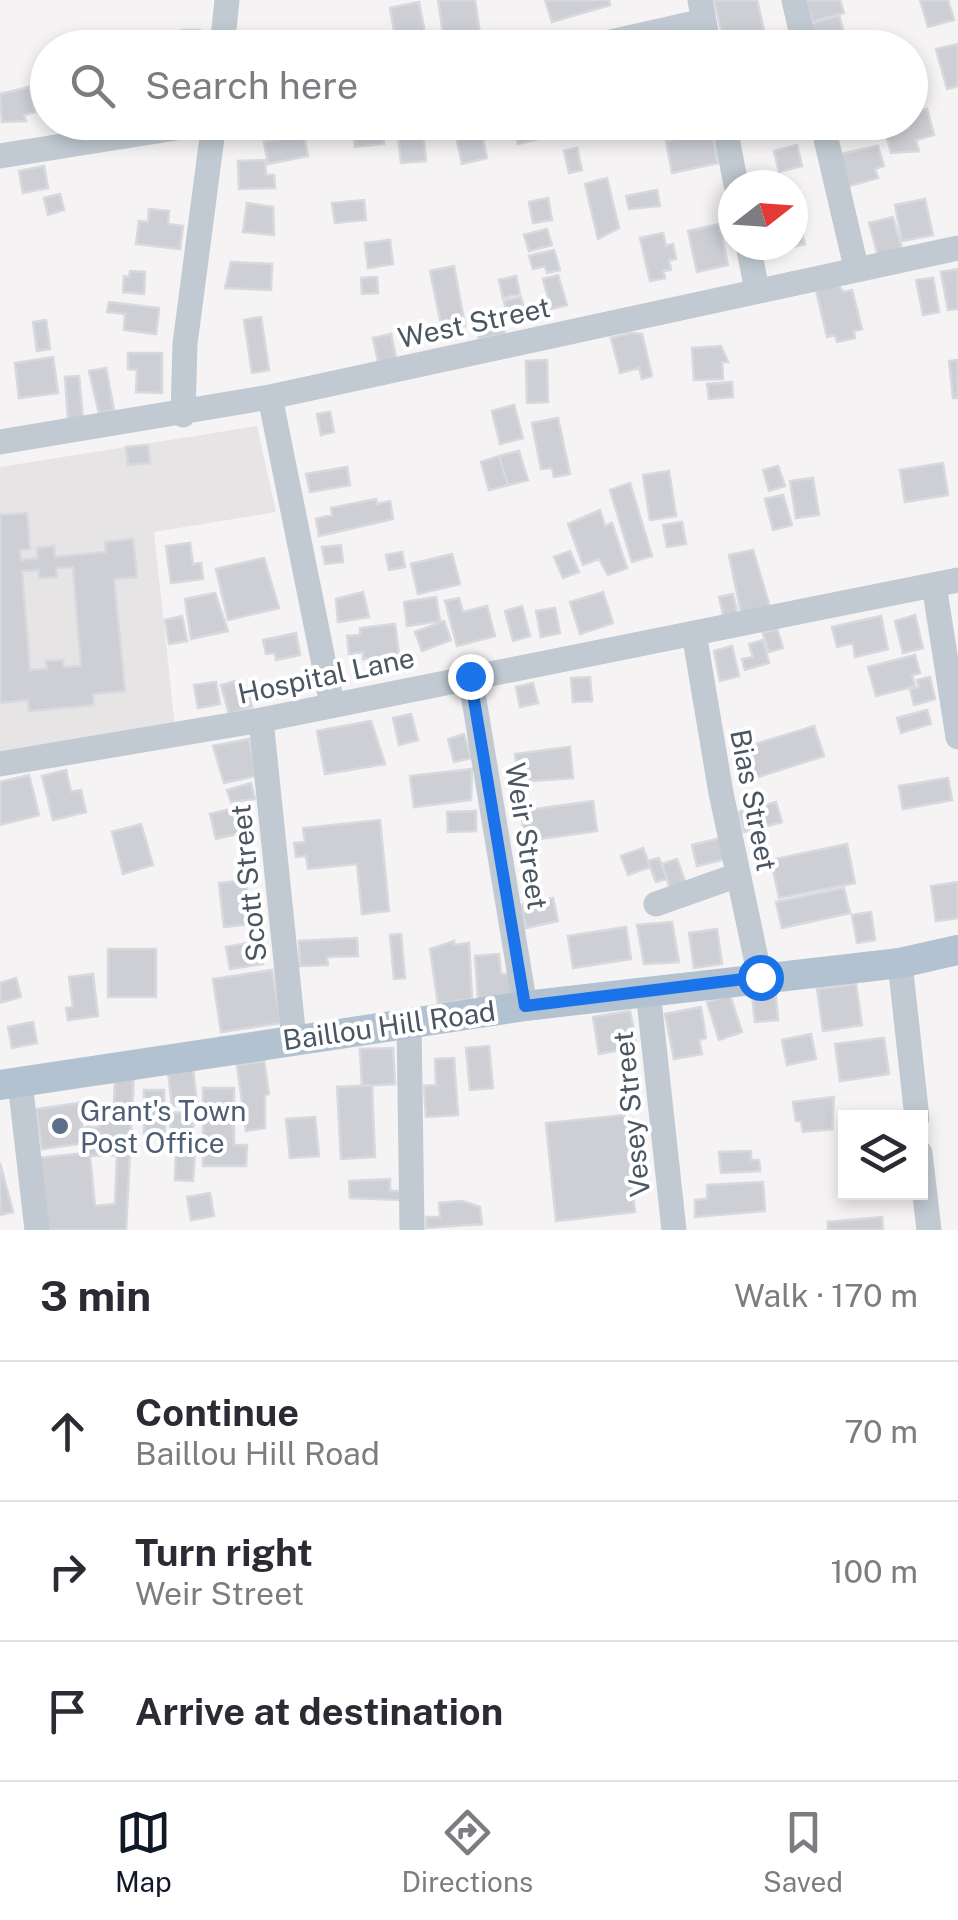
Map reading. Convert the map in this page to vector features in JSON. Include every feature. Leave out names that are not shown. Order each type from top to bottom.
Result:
[{"type":"main road","name":"Baillou Hill Road","points":[[6,1080],[525,1006],[900,963],[958,950]]},
{"type":"street","points":[[224,30],[228,0]]},
{"type":"street","points":[[794,0],[801,30]]},
{"type":"street","points":[[640,30],[702,10]]},
{"type":"street","points":[[0,156],[101,140]]},
{"type":"street","points":[[183,415],[185,344],[212,140]]},
{"type":"street","points":[[727,140],[733,170]]},
{"type":"street","points":[[826,140],[856,267]]},
{"type":"street","name":"West Street","points":[[0,442],[183,415],[958,248]]},
{"type":"street","points":[[751,260],[757,290]]},
{"type":"street","points":[[270,397],[332,704]]},
{"type":"street","points":[[946,582],[958,737]]},
{"type":"street","name":"Hospital Lane","points":[[0,764],[261,720],[946,582]]},
{"type":"street","name":"Bias Street","points":[[694,633],[760,977]]},
{"type":"street","name":"Weir Street","points":[[470,676],[525,1006]]},
{"type":"street","name":"Scott Street","points":[[261,720],[294,1039]]},
{"type":"street","points":[[656,904],[738,875]]},
{"type":"street","points":[[900,963],[915,1110]]},
{"type":"street","name":"Vesey Street","points":[[648,991],[674,1230]]},
{"type":"street","points":[[409,1022],[412,1230]]},
{"type":"street","points":[[6,1080],[38,1230]]},
{"type":"street","points":[[926,1200],[929,1230]]},
{"type":"shaded area","points":[[257,426],[276,512],[154,532],[175,727],[0,751],[0,467]]},
{"type":"building","points":[[438,0],[475,0],[479,30],[442,30]]},
{"type":"building","points":[[545,0],[609,0],[610,5],[552,22]]},
{"type":"building","points":[[714,0],[757,0],[764,30],[721,30]]},
{"type":"building","points":[[806,0],[840,0],[844,13],[812,22]]},
{"type":"building","points":[[920,0],[948,0],[954,20],[928,27]]},
{"type":"building","points":[[419,2],[424,30],[394,30],[390,8]]},
{"type":"building","points":[[839,15],[843,30],[812,30],[810,24]]},
{"type":"building","points":[[958,44],[958,86],[947,89],[936,49]]},
{"type":"building","points":[[29,87],[30,113],[24,115],[26,121],[2,122],[0,94]]},
{"type":"building","points":[[928,113],[934,135],[928,137]]},
{"type":"building","points":[[305,140],[308,156],[268,164],[264,142]]},
{"type":"building","points":[[354,140],[384,140],[384,144],[355,147]]},
{"type":"building","points":[[399,140],[424,140],[426,161],[401,163]]},
{"type":"building","points":[[457,140],[483,140],[487,158],[462,164]]},
{"type":"building","points":[[713,140],[718,163],[672,173],[666,141]]},
{"type":"building","points":[[888,140],[916,140],[919,151],[891,153]]},
{"type":"building","points":[[797,145],[802,166],[779,170],[774,151]]},
{"type":"building","points":[[878,146],[884,166],[875,169],[878,178],[846,187],[836,155]]},
{"type":"building","points":[[577,148],[582,170],[569,173],[564,151]]},
{"type":"building","points":[[265,160],[266,175],[274,175],[275,188],[239,189],[238,161]]},
{"type":"building","points":[[44,166],[48,188],[23,193],[19,171]]},
{"type":"building","points":[[607,178],[619,228],[598,239],[585,184]]},
{"type":"building","points":[[657,190],[660,206],[629,209],[626,196]]},
{"type":"building","points":[[60,194],[64,210],[48,215],[44,198]]},
{"type":"building","points":[[548,198],[552,220],[533,223],[529,202]]},
{"type":"building","points":[[925,199],[933,235],[902,241],[895,205]]},
{"type":"building","points":[[364,200],[366,220],[335,223],[332,203]]},
{"type":"building","points":[[247,203],[273,207],[274,235],[243,232]]},
{"type":"building","points":[[149,209],[169,211],[168,224],[183,226],[180,249],[136,244],[139,221],[148,222]]},
{"type":"building","points":[[893,217],[902,249],[878,256],[869,223]]},
{"type":"building","points":[[718,224],[718,260],[727,260],[728,265],[697,272],[688,231]]},
{"type":"building","points":[[547,229],[552,245],[529,251],[524,235]]},
{"type":"building","points":[[663,233],[666,246],[673,244],[676,259],[669,260],[671,270],[663,271],[665,278],[650,281],[640,238]]},
{"type":"building","points":[[390,240],[393,264],[368,268],[365,243]]},
{"type":"building","points":[[554,250],[560,270],[547,273],[545,266],[533,269],[529,256]]},
{"type":"building","points":[[231,262],[272,264],[271,290],[225,288]]},
{"type":"building","points":[[454,266],[465,326],[448,329],[447,323],[441,324],[430,271]]},
{"type":"building","points":[[958,269],[958,309],[948,310],[941,272]]},
{"type":"building","points":[[130,271],[145,272],[144,294],[123,292],[124,276],[129,277]]},
{"type":"building","points":[[558,275],[567,305],[551,309],[543,279]]},
{"type":"building","points":[[516,276],[520,294],[503,298],[499,280]]},
{"type":"building","points":[[377,277],[378,293],[362,294],[361,278]]},
{"type":"building","points":[[933,278],[939,312],[923,315],[916,280]]},
{"type":"building","points":[[836,284],[844,292],[852,290],[862,329],[854,331],[855,338],[837,342],[835,335],[827,337],[816,290]]},
{"type":"building","points":[[521,297],[525,312],[507,316],[504,301]]},
{"type":"building","points":[[109,302],[159,308],[156,334],[124,330],[125,314],[107,312]]},
{"type":"building","points":[[491,311],[492,317],[501,316],[505,334],[479,339],[474,315]]},
{"type":"building","points":[[261,317],[269,370],[252,373],[244,320]]},
{"type":"building","points":[[46,320],[50,349],[37,351],[33,322]]},
{"type":"building","points":[[391,334],[396,358],[378,362],[373,338]]},
{"type":"building","points":[[642,334],[652,376],[642,379],[639,368],[620,373],[611,338]]},
{"type":"building","points":[[721,346],[728,362],[722,362],[723,379],[694,380],[692,348]]},
{"type":"building","points":[[128,353],[162,353],[162,393],[136,392],[137,370],[128,369]]},
{"type":"building","points":[[53,357],[58,393],[19,398],[15,363]]},
{"type":"building","points":[[547,360],[548,402],[527,403],[526,361]]},
{"type":"building","points":[[958,360],[958,398],[953,398],[949,361]]},
{"type":"building","points":[[106,368],[114,410],[99,413],[89,371]]},
{"type":"building","points":[[79,376],[83,419],[68,420],[65,377]]},
{"type":"building","points":[[732,382],[733,397],[709,399],[707,384]]},
{"type":"building","points":[[514,405],[523,438],[500,444],[492,411]]},
{"type":"building","points":[[330,412],[334,432],[321,435],[317,414]]},
{"type":"building","points":[[558,418],[570,474],[554,477],[552,468],[541,469],[532,423]]},
{"type":"building","points":[[148,445],[150,463],[128,465],[126,447]]},
{"type":"building","points":[[519,451],[528,480],[508,485],[499,456]]},
{"type":"building","points":[[499,456],[508,485],[489,490],[481,462]]},
{"type":"building","points":[[943,463],[948,495],[905,502],[900,470]]},
{"type":"building","points":[[778,466],[785,486],[769,491],[763,470]]},
{"type":"building","points":[[347,467],[350,485],[310,492],[306,474]]},
{"type":"building","points":[[669,471],[676,516],[650,520],[643,475]]},
{"type":"building","points":[[813,478],[819,515],[796,518],[790,481]]},
{"type":"building","points":[[630,483],[652,556],[632,562],[610,490]]},
{"type":"building","points":[[783,495],[792,525],[773,530],[765,499]]},
{"type":"building","points":[[376,499],[377,504],[390,501],[393,519],[319,536],[316,519],[332,515],[331,508]]},
{"type":"building","points":[[600,510],[605,526],[612,523],[627,568],[608,575],[599,559],[583,565],[568,524]]},
{"type":"building","points":[[27,513],[30,549],[20,550],[21,560],[38,558],[37,548],[54,546],[55,557],[106,552],[105,542],[133,539],[137,577],[114,579],[125,691],[93,694],[94,705],[29,711],[28,700],[0,703],[0,515]],"holes":[[[73,567],[81,666],[64,667],[63,660],[46,661],[47,669],[30,670],[22,571],[39,570],[39,578],[57,577],[56,568]]]},
{"type":"building","points":[[682,522],[686,544],[667,547],[663,525]]},
{"type":"building","points":[[190,543],[193,564],[201,563],[203,579],[171,583],[166,546]]},
{"type":"building","points":[[341,545],[343,562],[325,564],[322,547]]},
{"type":"building","points":[[753,550],[770,607],[741,613],[729,555]]},
{"type":"building","points":[[570,551],[579,572],[563,578],[554,557]]},
{"type":"building","points":[[402,552],[405,567],[389,570],[386,555]]},
{"type":"building","points":[[452,554],[460,584],[418,594],[411,564]]},
{"type":"building","points":[[264,558],[279,608],[228,620],[216,569]]},
{"type":"building","points":[[363,592],[369,617],[338,622],[336,599]]},
{"type":"building","points":[[603,592],[613,623],[580,634],[570,602]]},
{"type":"building","points":[[215,593],[228,631],[191,639],[185,599]]},
{"type":"building","points":[[733,594],[738,616],[724,619],[719,597]]},
{"type":"building","points":[[436,597],[440,621],[407,626],[404,602]]},
{"type":"building","points":[[459,598],[463,612],[487,606],[495,636],[457,646],[445,601]]},
{"type":"building","points":[[522,606],[530,636],[513,641],[505,611]]},
{"type":"building","points":[[555,608],[560,633],[541,637],[536,611]]},
{"type":"building","points":[[915,615],[923,648],[903,653],[895,621]]},
{"type":"building","points":[[182,616],[187,641],[169,644],[165,620]]},
{"type":"building","points":[[881,616],[888,649],[855,657],[853,643],[837,647],[832,627]]},
{"type":"building","points":[[444,621],[451,640],[422,651],[415,632]]},
{"type":"building","points":[[395,624],[399,654],[363,659],[363,652],[349,654],[347,636],[360,635],[360,628]]},
{"type":"building","points":[[777,629],[783,648],[769,652],[763,633]]},
{"type":"building","points":[[296,633],[300,655],[276,660],[275,653],[266,654],[263,640]]},
{"type":"building","points":[[763,640],[769,663],[745,670],[742,659],[753,657],[749,644]]},
{"type":"building","points":[[732,646],[739,676],[720,681],[714,651]]},
{"type":"building","points":[[915,655],[920,673],[912,675],[915,686],[876,696],[868,667]]},
{"type":"building","points":[[590,677],[592,701],[573,702],[571,678]]},
{"type":"building","points":[[930,677],[935,699],[914,705],[910,689],[919,687],[917,680]]},
{"type":"building","points":[[235,681],[237,691],[247,688],[252,707],[229,714],[221,685]]},
{"type":"building","points":[[216,682],[220,704],[198,708],[194,685]]},
{"type":"building","points":[[533,683],[538,703],[520,707],[516,687]]},
{"type":"building","points":[[927,710],[931,724],[901,733],[897,718]]},
{"type":"building","points":[[411,714],[418,740],[399,745],[393,718]]},
{"type":"building","points":[[371,721],[385,764],[325,774],[317,731]]},
{"type":"building","points":[[814,726],[824,756],[755,778],[746,747]]},
{"type":"building","points":[[464,734],[471,758],[454,762],[448,739]]},
{"type":"building","points":[[249,739],[256,776],[224,783],[213,746]]},
{"type":"building","points":[[570,747],[573,778],[518,782],[515,754]]},
{"type":"building","points":[[472,769],[471,800],[414,807],[410,776]]},
{"type":"building","points":[[66,770],[71,792],[81,790],[86,812],[53,820],[42,776]]},
{"type":"building","points":[[29,775],[39,815],[0,825],[0,782]]},
{"type":"building","points":[[948,778],[952,800],[903,809],[899,786]]},
{"type":"building","points":[[251,783],[255,799],[231,802],[227,790]]},
{"type":"building","points":[[593,801],[597,831],[525,841],[521,811]]},
{"type":"building","points":[[776,802],[782,822],[744,832],[739,812]]},
{"type":"building","points":[[242,806],[248,831],[216,839],[210,814]]},
{"type":"building","points":[[476,811],[476,831],[448,832],[447,812]]},
{"type":"building","points":[[380,820],[389,911],[362,914],[357,864],[308,869],[306,856],[296,857],[294,843],[305,842],[303,828]]},
{"type":"building","points":[[141,824],[153,865],[123,874],[112,832]]},
{"type":"building","points":[[721,838],[726,859],[697,866],[692,845]]},
{"type":"building","points":[[847,844],[855,883],[779,898],[771,860]]},
{"type":"building","points":[[643,848],[650,867],[628,875],[621,856]]},
{"type":"building","points":[[659,858],[667,879],[656,882],[648,861]]},
{"type":"building","points":[[677,859],[686,884],[670,889],[662,864]]},
{"type":"building","points":[[246,880],[251,924],[224,927],[219,883]]},
{"type":"building","points":[[958,882],[958,918],[936,921],[931,886]]},
{"type":"building","points":[[844,888],[850,913],[782,928],[776,902]]},
{"type":"building","points":[[553,898],[558,921],[526,928],[521,905]]},
{"type":"building","points":[[871,912],[875,940],[857,943],[852,915]]},
{"type":"building","points":[[672,922],[679,962],[644,964],[637,925]]},
{"type":"building","points":[[626,927],[631,959],[573,968],[568,936]]},
{"type":"building","points":[[717,929],[722,964],[694,968],[689,933]]},
{"type":"building","points":[[401,934],[405,978],[394,979],[390,935]]},
{"type":"building","points":[[357,938],[358,956],[327,957],[328,965],[300,966],[299,941]]},
{"type":"building","points":[[259,941],[263,964],[230,969],[226,947]]},
{"type":"building","points":[[454,941],[454,945],[469,943],[472,999],[438,1004],[430,949]]},
{"type":"building","points":[[108,949],[156,949],[156,997],[108,997]]},
{"type":"building","points":[[499,954],[501,974],[509,974],[512,995],[478,1000],[475,956]]},
{"type":"building","points":[[272,970],[281,1023],[221,1032],[213,979]]},
{"type":"building","points":[[93,974],[98,1016],[68,1020],[66,1008],[73,1007],[69,977]]},
{"type":"building","points":[[16,978],[21,997],[0,1003],[0,983]]},
{"type":"building","points":[[856,984],[862,1025],[823,1031],[817,989]]},
{"type":"building","points":[[775,987],[778,1020],[755,1022],[752,994]]},
{"type":"building","points":[[730,995],[742,1032],[719,1040],[707,1002]]},
{"type":"building","points":[[701,1007],[706,1038],[699,1040],[702,1054],[674,1059],[665,1014]]},
{"type":"building","points":[[630,1011],[637,1047],[599,1054],[593,1017]]},
{"type":"building","points":[[33,1022],[37,1043],[12,1048],[8,1027]]},
{"type":"building","points":[[811,1034],[816,1059],[787,1065],[782,1040]]},
{"type":"building","points":[[884,1038],[889,1074],[840,1081],[835,1044]]},
{"type":"building","points":[[489,1046],[493,1088],[470,1090],[466,1048]]},
{"type":"building","points":[[393,1048],[395,1084],[362,1086],[360,1049]]},
{"type":"building","points":[[454,1058],[458,1115],[426,1117],[424,1086],[436,1085],[435,1059]]},
{"type":"building","points":[[264,1061],[269,1094],[265,1095],[265,1128],[246,1131],[237,1065]]},
{"type":"building","points":[[193,1068],[197,1103],[172,1106],[168,1071]]},
{"type":"building","points":[[134,1074],[126,1230],[44,1230],[37,1158],[86,1153],[86,1127],[99,1127],[97,1105],[114,1104],[115,1075]],"holes":[[[117,1155],[115,1204],[95,1206],[90,1156]]]},
{"type":"building","points":[[372,1085],[375,1157],[341,1159],[337,1087]]},
{"type":"building","points":[[203,1088],[234,1088],[234,1145],[247,1145],[246,1166],[203,1166]]},
{"type":"building","points":[[144,1090],[164,1090],[165,1133],[144,1133]]},
{"type":"building","points":[[834,1097],[832,1129],[803,1132],[801,1121],[796,1121],[793,1102]]},
{"type":"building","name":"Grant's Town Post Office","points":[[79,1103],[85,1143],[42,1149],[36,1109]]},
{"type":"building","points":[[171,1112],[194,1114],[193,1133],[170,1131]]},
{"type":"building","points":[[624,1115],[625,1119],[633,1118],[636,1145],[628,1146],[635,1212],[556,1221],[546,1123]]},
{"type":"building","points":[[315,1117],[319,1156],[290,1158],[286,1119]]},
{"type":"building","points":[[176,1149],[195,1150],[193,1181],[175,1180]]},
{"type":"building","points":[[751,1151],[751,1160],[759,1160],[760,1171],[721,1173],[719,1152]]},
{"type":"building","points":[[0,1163],[13,1212],[0,1215]]},
{"type":"building","points":[[390,1179],[390,1191],[400,1191],[401,1200],[350,1198],[349,1181]]},
{"type":"building","points":[[763,1182],[765,1211],[695,1217],[695,1200],[707,1199],[707,1185]]},
{"type":"building","points":[[210,1193],[214,1216],[191,1220],[187,1197]]},
{"type":"building","points":[[462,1201],[480,1207],[482,1224],[426,1228],[426,1217],[440,1217],[439,1203]]},
{"type":"building","points":[[882,1217],[883,1230],[828,1230],[828,1222]]},
{"type":"place","name":"Grant's Town Post Office","points":[[60,1126]]},
{"type":"route","points":[[470,676],[525,1006],[760,977]]}]
